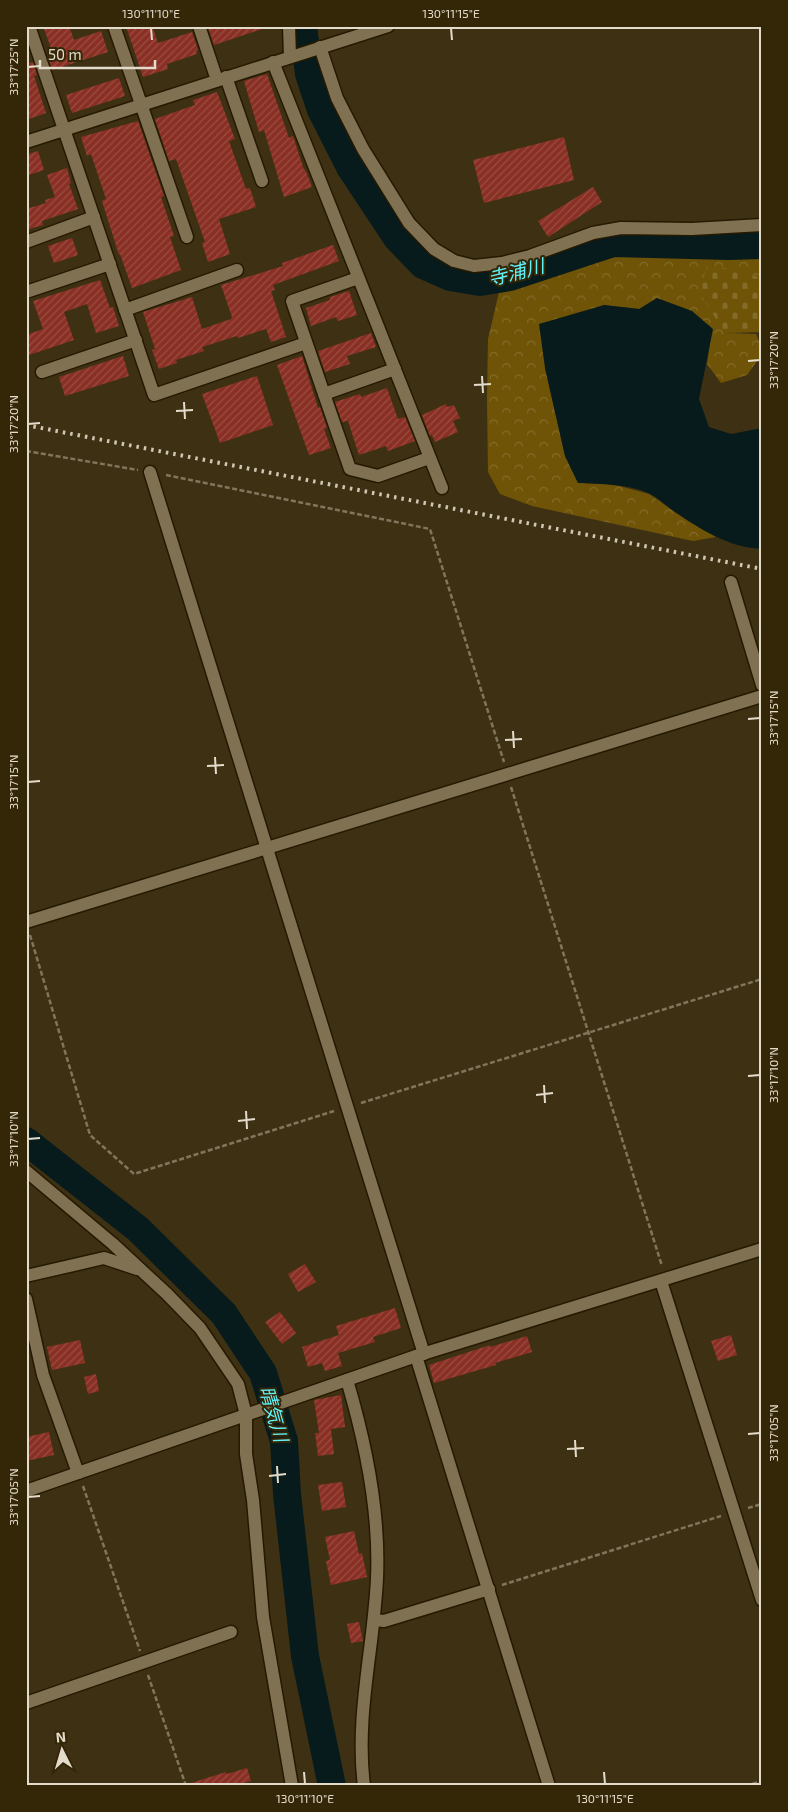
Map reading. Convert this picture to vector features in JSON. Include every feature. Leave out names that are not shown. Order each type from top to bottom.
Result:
[{"type":"street","points":[[29,26],[154,395],[306,343]]},
{"type":"street","points":[[114,26],[187,237]]},
{"type":"street","points":[[199,26],[262,181]]},
{"type":"street","points":[[289,26],[290,57]]},
{"type":"street","points":[[26,142],[388,26]]},
{"type":"street","points":[[320,47],[337,98],[368,158],[409,224],[434,249],[454,261],[474,266],[502,264],[593,233],[621,228],[692,229],[762,225]]},
{"type":"street","points":[[273,62],[442,488]]},
{"type":"street","points":[[26,242],[94,217]]},
{"type":"street","points":[[26,292],[110,264]]},
{"type":"street","points":[[125,310],[237,270]]},
{"type":"street","points":[[358,278],[292,301],[350,469],[378,476],[430,458]]},
{"type":"street","points":[[42,372],[136,340]]},
{"type":"street","points":[[324,394],[394,369]]},
{"type":"street","points":[[150,472],[348,1107],[489,1589],[549,1786]]},
{"type":"street","points":[[731,582],[762,685]]},
{"type":"street","points":[[28,927],[267,848],[762,696]]},
{"type":"street","points":[[26,1171],[113,1244],[167,1294],[200,1328],[238,1384],[246,1415],[246,1454],[253,1500],[263,1617],[292,1786]]},
{"type":"street","points":[[26,1491],[420,1355],[762,1249]]},
{"type":"street","points":[[26,1276],[104,1258],[142,1271]]},
{"type":"street","points":[[660,1281],[762,1600]]},
{"type":"street","points":[[26,1299],[43,1375],[78,1473]]},
{"type":"street","points":[[347,1380],[360,1423],[370,1480],[376,1542],[377,1577],[374,1620],[366,1675],[362,1732],[364,1786]]},
{"type":"street","points":[[374,1620],[384,1621],[489,1589]]},
{"type":"street","points":[[26,1703],[231,1632]]},
{"type":"path","points":[[26,450],[150,472],[430,529],[663,1269],[660,1281]]},
{"type":"path","points":[[28,927],[90,1135],[134,1174],[762,979]]},
{"type":"path","points":[[78,1473],[186,1786]]},
{"type":"path","points":[[489,1589],[762,1504]]},
{"type":"path","points":[[745,1786],[762,1781]]},
{"type":"green space","points":[[762,232],[762,280],[759,277],[725,333],[756,334],[762,348],[762,354],[747,375],[721,383],[707,364],[712,329],[639,309],[603,305],[545,368],[565,456],[578,483],[612,484],[649,494],[716,537],[693,541],[532,506],[500,494],[488,472],[488,339],[504,271],[568,246],[615,234],[672,238]]},
{"type":"green space","points":[[708,264],[759,277],[762,284],[762,332],[725,333],[699,292]]},
{"type":"shaded area","points":[[657,298],[692,311],[713,329],[699,399],[709,427],[731,434],[762,428],[762,549],[738,545],[705,531],[653,496],[634,488],[578,483],[565,456],[545,368],[539,324],[604,305],[639,309]]},
{"type":"building","points":[[43,26],[69,26],[74,40],[101,31],[108,52],[52,70],[48,57],[50,56],[48,49],[51,48]]},
{"type":"building","points":[[126,26],[152,26],[158,43],[192,32],[198,50],[196,51],[197,54],[167,64],[168,69],[143,77]]},
{"type":"building","points":[[262,26],[262,29],[214,45],[208,27]]},
{"type":"building","points":[[26,61],[29,63],[33,62],[37,75],[34,76],[46,113],[26,120]]},
{"type":"building","points":[[267,74],[289,138],[293,136],[304,170],[312,187],[284,197],[264,130],[259,132],[244,81]]},
{"type":"building","points":[[119,78],[125,96],[72,113],[66,95]]},
{"type":"building","points":[[217,92],[235,139],[229,141],[246,189],[250,188],[256,207],[219,219],[230,254],[208,262],[202,243],[205,242],[176,159],[169,161],[155,119],[195,105],[193,100]]},
{"type":"building","points":[[138,121],[164,196],[161,197],[174,236],[170,237],[181,270],[132,288],[119,255],[102,201],[106,199],[91,154],[87,156],[81,137]]},
{"type":"building","points":[[564,137],[574,180],[484,203],[473,160]]},
{"type":"building","points":[[38,151],[44,170],[26,176],[26,155]]},
{"type":"building","points":[[67,168],[71,183],[69,184],[78,209],[42,221],[43,225],[26,230],[26,209],[46,203],[45,200],[55,197],[47,175]]},
{"type":"building","points":[[593,187],[602,202],[548,237],[538,221]]},
{"type":"building","points":[[72,238],[78,255],[54,263],[48,246]]},
{"type":"building","points":[[333,245],[339,261],[273,285],[275,290],[271,291],[286,337],[271,342],[266,329],[238,338],[237,336],[202,347],[204,351],[176,360],[177,363],[159,369],[152,350],[155,349],[143,312],[192,297],[202,329],[231,319],[232,317],[221,285],[283,266],[282,263]]},
{"type":"building","points":[[100,280],[110,308],[113,307],[119,326],[96,333],[87,304],[64,312],[74,340],[26,356],[26,335],[43,329],[33,301]]},
{"type":"building","points":[[349,291],[357,315],[338,321],[336,317],[311,326],[306,308]]},
{"type":"building","points":[[371,333],[376,347],[347,356],[350,364],[325,372],[318,351]]},
{"type":"building","points":[[123,356],[129,376],[65,396],[59,377]]},
{"type":"building","points":[[302,356],[318,408],[320,407],[327,428],[324,429],[331,448],[309,455],[277,365]]},
{"type":"building","points":[[257,376],[273,425],[220,443],[202,394]]},
{"type":"building","points":[[387,388],[398,419],[405,417],[415,441],[388,451],[386,446],[359,455],[348,421],[342,422],[335,402],[360,394],[361,397]]},
{"type":"building","points":[[446,404],[447,407],[454,405],[460,418],[453,421],[458,432],[435,442],[432,435],[430,436],[422,415]]},
{"type":"building","points":[[305,1264],[316,1282],[298,1292],[288,1274]]},
{"type":"building","points":[[395,1308],[401,1328],[373,1337],[375,1342],[338,1353],[342,1366],[325,1371],[322,1363],[308,1367],[302,1347],[339,1335],[336,1326]]},
{"type":"building","points":[[280,1312],[296,1333],[282,1344],[265,1322]]},
{"type":"building","points":[[731,1335],[737,1355],[718,1361],[711,1341]]},
{"type":"building","points":[[527,1336],[532,1352],[495,1363],[496,1365],[434,1383],[429,1365],[490,1345],[490,1347]]},
{"type":"building","points":[[80,1340],[85,1363],[52,1370],[47,1347]]},
{"type":"building","points":[[96,1374],[99,1391],[88,1394],[84,1377]]},
{"type":"building","points":[[341,1395],[345,1427],[331,1429],[334,1454],[318,1456],[315,1433],[319,1433],[314,1400]]},
{"type":"building","points":[[49,1432],[54,1455],[26,1461],[26,1437]]},
{"type":"building","points":[[342,1482],[346,1507],[322,1511],[318,1485]]},
{"type":"building","points":[[354,1531],[359,1554],[362,1553],[367,1577],[331,1585],[326,1561],[330,1560],[325,1537]]},
{"type":"building","points":[[359,1622],[363,1641],[351,1643],[347,1624]]},
{"type":"building","points":[[247,1768],[251,1781],[234,1786],[191,1786],[191,1783],[226,1772],[227,1774]]},
{"type":"waterway","name":"寺浦川","points":[[303,26],[309,74],[321,110],[350,167],[397,238],[423,265],[450,277],[480,282],[510,277],[613,243],[762,245]]},
{"type":"waterway","name":"晴気川","points":[[26,1141],[138,1229],[224,1314],[263,1373],[284,1441],[287,1494],[305,1656],[332,1786]]},
{"type":"railway","points":[[26,425],[762,569]]}]
